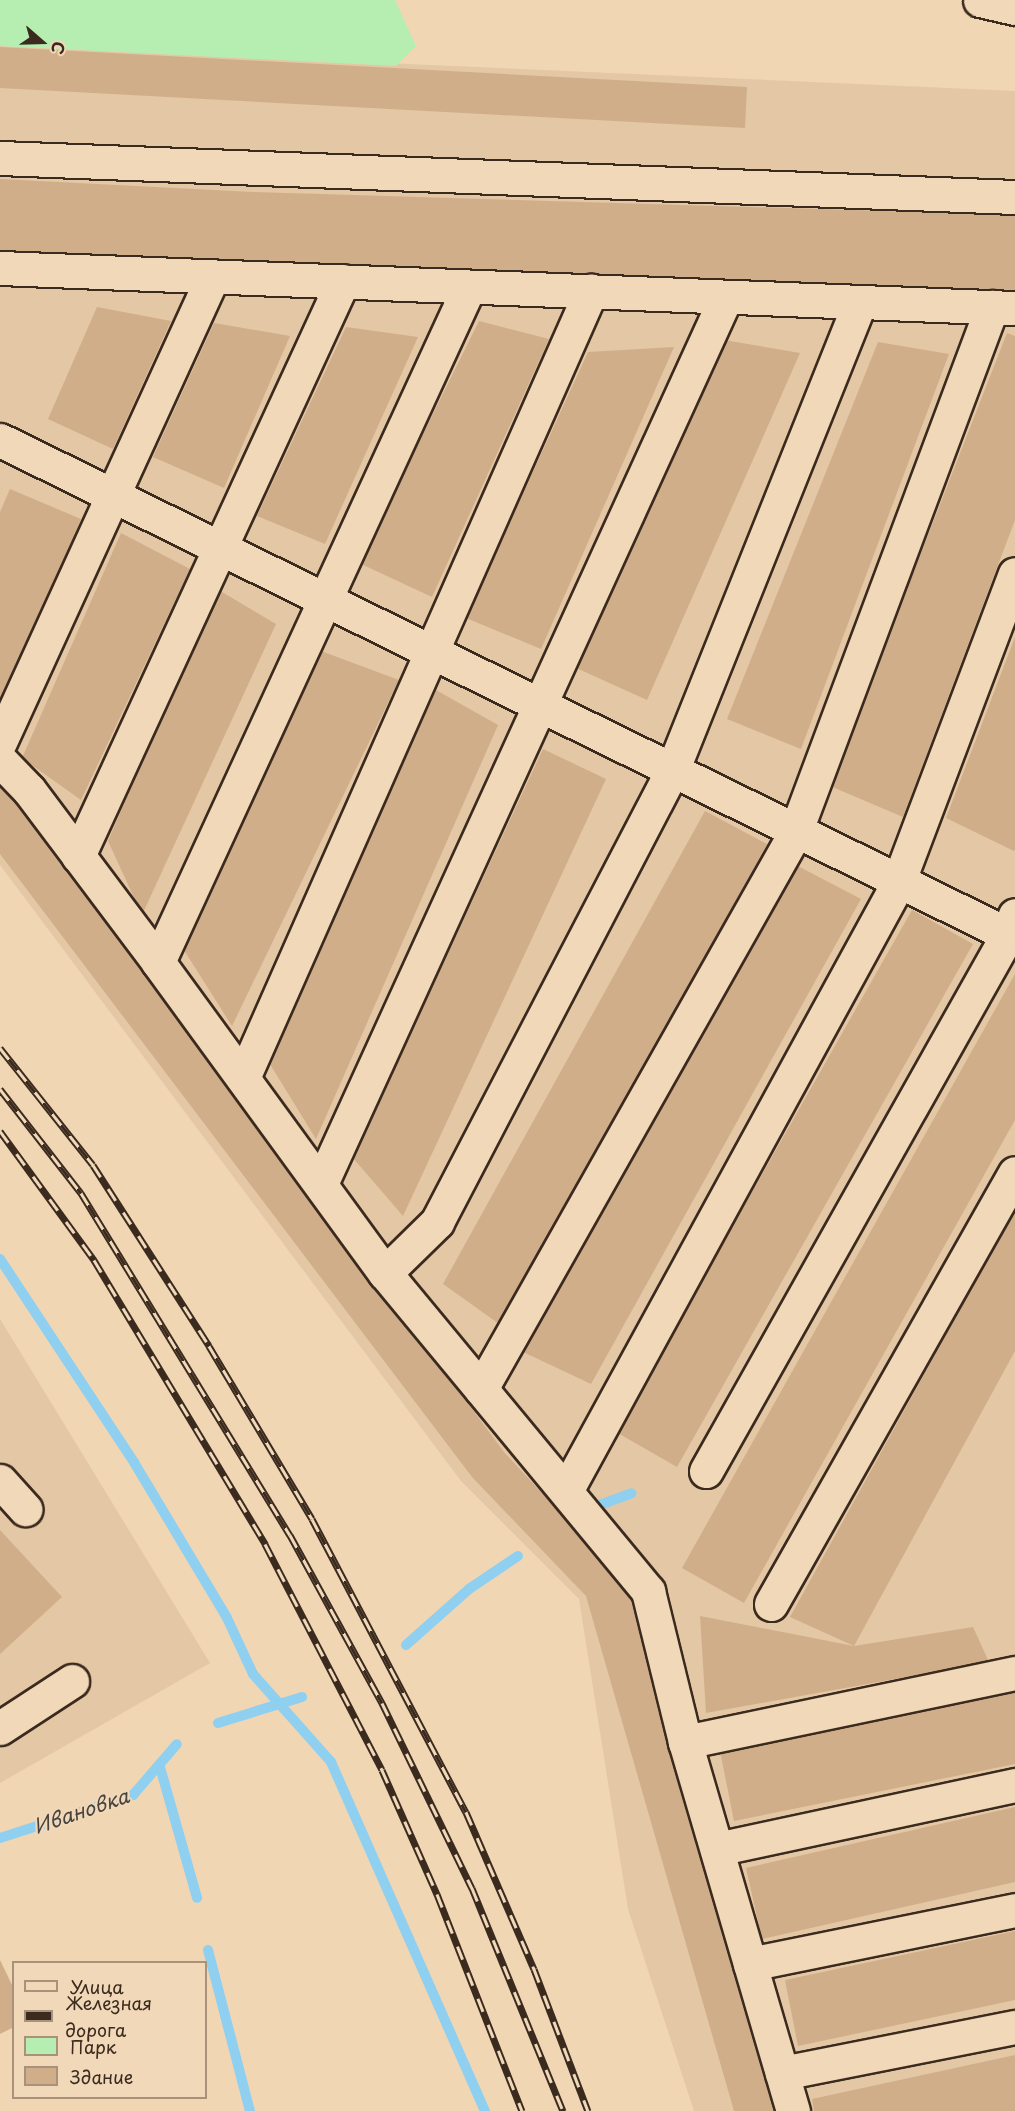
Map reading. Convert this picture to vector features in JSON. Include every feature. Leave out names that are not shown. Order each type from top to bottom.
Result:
[{"type":"street","points":[[980,0],[1015,8]]},
{"type":"street","points":[[0,158],[1015,197]]},
{"type":"street","points":[[0,268],[1004,308],[795,832],[482,1389]]},
{"type":"street","points":[[0,742],[213,276]]},
{"type":"street","points":[[78,856],[343,281]]},
{"type":"street","points":[[158,962],[469,287]]},
{"type":"street","points":[[243,1078],[591,291]]},
{"type":"street","points":[[321,1184],[726,297]]},
{"type":"street","points":[[385,1273],[437,1222],[672,771],[860,302]]},
{"type":"street","points":[[0,440],[326,597],[898,882],[1013,929],[706,1471]]},
{"type":"street","points":[[566,1491],[898,882],[1015,574]]},
{"type":"street","points":[[0,760],[29,790],[385,1273],[648,1591],[686,1742],[793,2111]]},
{"type":"street","points":[[771,1604],[1015,1173]]},
{"type":"street","points":[[0,1481],[25,1509]]},
{"type":"street","points":[[686,1742],[1015,1673]]},
{"type":"street","points":[[0,1728],[72,1681]]},
{"type":"street","points":[[717,1850],[1015,1785]]},
{"type":"street","points":[[750,1964],[1015,1910]]},
{"type":"street","points":[[782,2073],[1015,2027]]},
{"type":"shaded area","points":[[0,46],[1015,91],[1015,2111],[694,2111],[628,1909],[579,1599],[461,1481],[0,865]]},
{"type":"shaded area","points":[[0,1319],[210,1663],[0,1783]]},
{"type":"green space","points":[[0,0],[395,0],[416,46],[396,66],[0,46]]},
{"type":"building","points":[[0,47],[747,87],[745,128],[0,88]]},
{"type":"building","points":[[0,179],[253,192],[1015,215],[1015,290],[0,258]]},
{"type":"building","points":[[97,307],[171,321],[113,449],[48,419]]},
{"type":"building","points":[[479,321],[549,339],[432,597],[359,563]]},
{"type":"building","points":[[214,323],[290,336],[224,488],[153,457]]},
{"type":"building","points":[[346,327],[418,337],[325,544],[257,516]]},
{"type":"building","points":[[1007,333],[1015,336],[1015,520],[903,817],[830,786]]},
{"type":"building","points":[[724,340],[800,353],[647,700],[574,667]]},
{"type":"building","points":[[878,342],[949,354],[801,749],[727,719]]},
{"type":"building","points":[[674,347],[541,649],[466,618],[588,352]]},
{"type":"building","points":[[10,489],[81,519],[5,700],[0,698],[0,512]]},
{"type":"building","points":[[121,533],[190,569],[81,800],[22,758]]},
{"type":"building","points":[[217,589],[276,624],[142,915],[108,841]]},
{"type":"building","points":[[1015,637],[1015,849],[1014,851],[946,818]]},
{"type":"building","points":[[321,651],[399,680],[232,1026],[182,947]]},
{"type":"building","points":[[436,690],[498,725],[316,1139],[268,1061]]},
{"type":"building","points":[[543,749],[606,779],[403,1216],[353,1158]]},
{"type":"building","points":[[0,781],[20,801],[504,1452],[626,1584],[779,2111],[734,2111],[586,1596],[472,1477],[0,854]]},
{"type":"building","points":[[705,811],[767,844],[502,1326],[443,1284]]},
{"type":"building","points":[[794,864],[861,899],[591,1384],[521,1351]]},
{"type":"building","points":[[912,910],[973,944],[677,1467],[616,1432]]},
{"type":"building","points":[[1015,974],[1015,1120],[744,1603],[682,1568]]},
{"type":"building","points":[[1015,1210],[1015,1351],[854,1646],[790,1617]]},
{"type":"building","points":[[0,1530],[62,1597],[0,1654]]},
{"type":"building","points":[[700,1616],[854,1646],[973,1627],[989,1662],[706,1713]]},
{"type":"building","points":[[1015,1691],[1015,1764],[734,1821],[720,1751]]},
{"type":"building","points":[[1015,1807],[1015,1882],[762,1939],[746,1868]]},
{"type":"building","points":[[1015,1931],[1015,2000],[798,2046],[785,1980]]},
{"type":"building","points":[[0,1960],[12,1985],[12,2028],[0,2034]]},
{"type":"building","points":[[1015,2055],[1015,2111],[814,2111],[812,2099]]},
{"type":"waterway","points":[[0,1259],[135,1464],[227,1618],[253,1674],[331,1762],[485,2111]]},
{"type":"waterway","name":"Ивановка","points":[[594,1507],[632,1493]]},
{"type":"waterway","name":"Ивановка","points":[[406,1645],[469,1589],[518,1556]]},
{"type":"waterway","name":"Ивановка","points":[[218,1723],[302,1697]]},
{"type":"waterway","name":"Ивановка","points":[[0,1838],[133,1795],[177,1744]]},
{"type":"waterway","points":[[160,1767],[197,1898]]},
{"type":"waterway","points":[[208,1950],[250,2111]]},
{"type":"railway","points":[[0,1048],[93,1165],[209,1346],[312,1519],[466,1812],[534,1969],[588,2111]]},
{"type":"railway","points":[[0,1089],[81,1193],[290,1535],[382,1703],[472,1888],[563,2111]]},
{"type":"railway","points":[[0,1131],[94,1260],[265,1544],[382,1770],[437,1894],[522,2111]]}]
